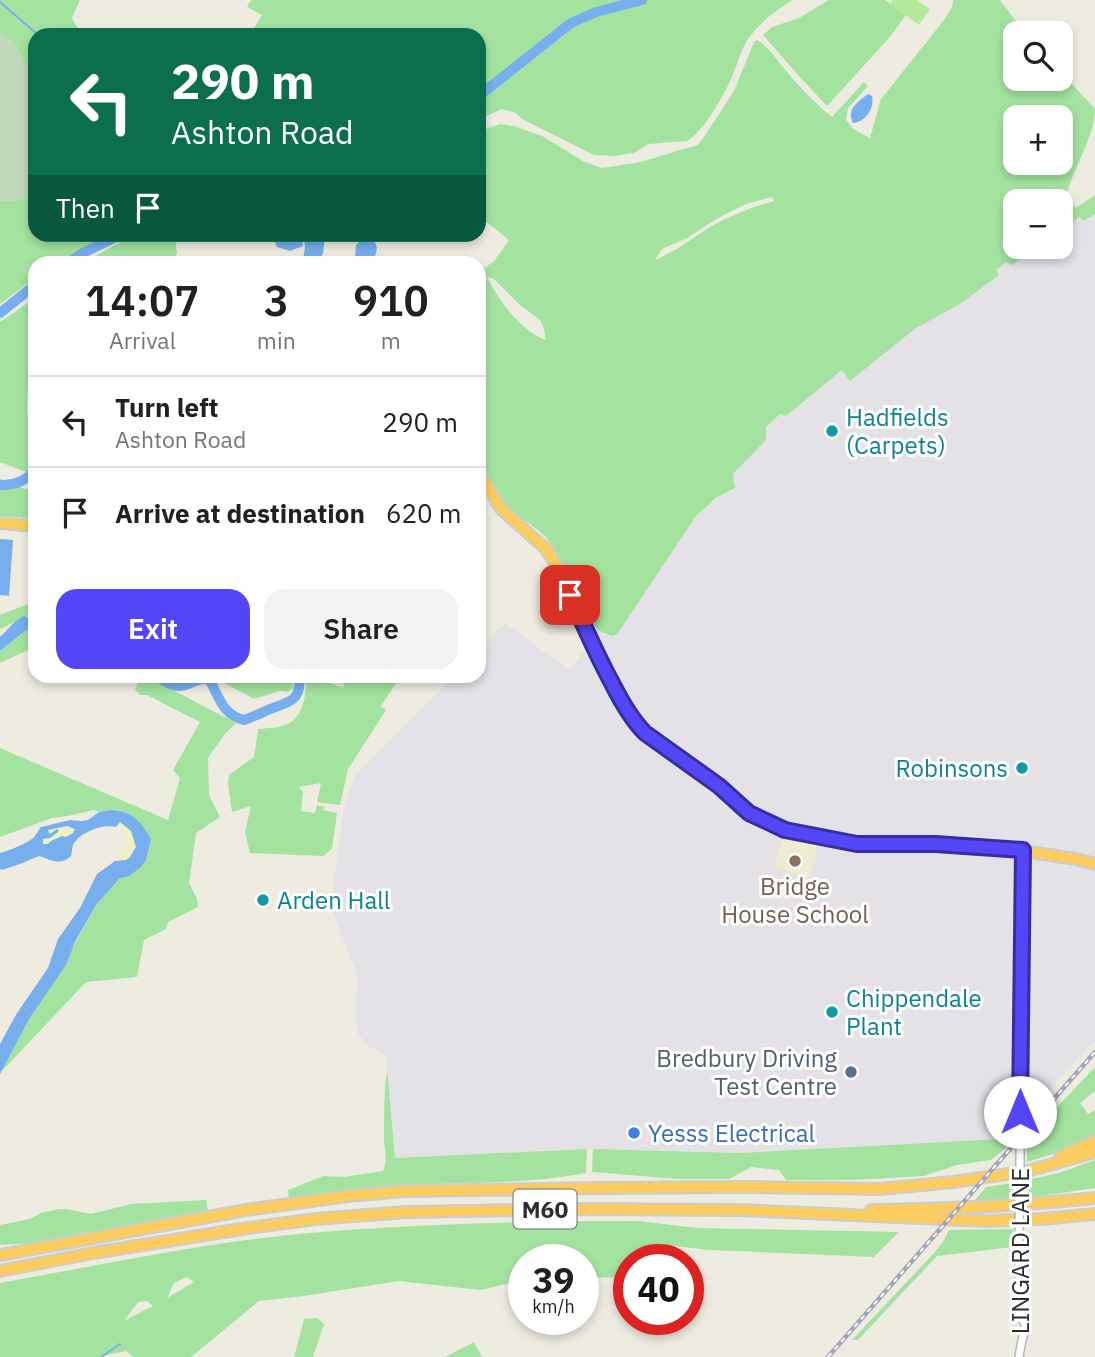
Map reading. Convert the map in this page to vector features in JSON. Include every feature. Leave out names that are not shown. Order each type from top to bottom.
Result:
[{"type":"highway","points":[[486,484],[501,509],[545,549],[559,570],[597,655],[637,725],[719,786],[749,813],[785,830],[857,844],[936,844],[1023,850],[1095,864]]},
{"type":"highway","points":[[0,523],[28,525]]},
{"type":"highway","name":"M60","points":[[1028,1171],[1095,1140]]},
{"type":"highway","name":"M60","points":[[0,1255],[246,1210],[348,1196],[405,1191],[743,1187],[880,1189],[1028,1171],[1095,1152]]},
{"type":"highway","name":"M60","points":[[0,1271],[248,1228],[366,1214],[580,1209],[972,1208],[1095,1198]]},
{"type":"highway","name":"M60","points":[[739,1210],[986,1221],[1095,1213]]},
{"type":"street","name":"LINGARD LANE","points":[[1019,1357],[1026,1328],[1019,1302],[1023,850]]},
{"type":"shaded area","points":[[0,33],[12,41],[28,67],[28,198],[0,201]]},
{"type":"shaded area","points":[[1095,214],[1095,1040],[1003,1139],[740,1153],[591,1149],[395,1158],[386,1054],[367,1046],[357,1032],[358,978],[331,907],[343,813],[354,777],[447,683],[486,683],[486,643],[505,623],[570,670],[598,628],[693,514],[735,488],[733,474],[766,440],[766,427],[780,414],[786,416],[843,370],[850,381],[916,328],[960,304],[999,275],[995,270],[1007,262],[1012,265],[1021,259],[1073,259],[1073,221],[1080,216],[1083,221]]},
{"type":"shaded area","name":"Bridge House School","points":[[784,834],[812,842],[816,846],[817,855],[809,879],[774,867]]},
{"type":"green space","points":[[0,0],[80,0],[72,18],[78,28],[28,28],[28,67],[12,41],[0,33]]},
{"type":"green space","points":[[251,0],[792,0],[768,17],[748,39],[721,98],[694,136],[687,141],[648,144],[634,153],[613,156],[594,155],[522,119],[516,113],[502,109],[486,116],[486,28],[254,28],[262,15],[247,7]]},
{"type":"green space","points":[[829,0],[885,0],[906,15],[889,38],[827,106],[763,35],[772,27],[799,18]]},
{"type":"green space","points":[[892,0],[917,0],[930,9],[919,25],[890,4]]},
{"type":"green space","points":[[953,0],[1000,0],[1016,21],[1003,21],[1003,91],[1073,91],[1073,85],[1095,109],[1088,141],[1069,189],[1003,189],[1003,259],[1021,259],[1012,265],[1006,262],[996,270],[999,275],[960,304],[916,328],[850,381],[842,370],[786,416],[780,414],[766,427],[766,440],[733,474],[735,488],[716,498],[696,516],[618,633],[612,636],[597,630],[567,570],[546,537],[508,510],[486,476],[486,268],[509,240],[486,222],[486,129],[500,124],[514,126],[542,136],[583,161],[602,168],[641,162],[698,145],[734,91],[757,40],[770,51],[803,91],[832,117],[864,82],[868,86],[848,108],[846,120],[853,129],[870,138],[881,99],[944,20]],"holes":[[[772,197],[774,201],[717,223],[655,260],[662,249],[687,238],[746,204]],[[487,277],[494,279],[520,305],[540,320],[546,340],[528,330],[504,305]]]},
{"type":"green space","points":[[1095,195],[1095,214],[1083,221],[1080,217],[1073,222],[1073,205],[1076,208]]},
{"type":"green space","points":[[28,198],[28,242],[100,242],[73,256],[28,256],[28,283],[0,304],[0,201]]},
{"type":"green space","points":[[121,242],[176,242],[177,254],[175,256],[96,256]]},
{"type":"green space","points":[[28,303],[28,472],[0,462],[0,322]]},
{"type":"green space","points":[[0,479],[28,489],[28,518],[0,516]]},
{"type":"green space","points":[[28,604],[28,615],[0,629],[0,615]]},
{"type":"green space","points":[[28,630],[28,650],[0,663],[0,651]]},
{"type":"green space","points":[[138,683],[159,683],[236,723],[208,758],[209,795],[220,817],[196,833],[189,883],[198,907],[168,922],[166,929],[144,940],[137,977],[86,982],[1,1072],[96,905],[119,879],[129,875],[146,860],[151,840],[130,815],[118,810],[94,810],[52,818],[0,837],[0,748],[168,820],[180,778],[173,770],[200,722],[147,695],[140,695],[135,690]]},
{"type":"green space","points":[[224,683],[292,683],[293,688],[288,692],[280,691],[254,699]]},
{"type":"green space","points":[[306,683],[330,683],[343,688],[345,683],[396,683],[381,706],[386,710],[348,769],[340,805],[317,802],[321,783],[299,787],[303,792],[301,811],[315,813],[317,805],[324,807],[323,810],[337,813],[332,849],[323,856],[250,853],[245,832],[251,806],[232,812],[229,775],[254,757],[258,729],[284,725],[295,718],[304,701]]},
{"type":"green space","points":[[1095,1067],[1095,1091],[1080,1103],[1088,1114],[1095,1110],[1095,1137],[1027,1162],[1027,1139]]},
{"type":"green space","points":[[387,1068],[395,1158],[587,1149],[586,1173],[518,1181],[374,1187],[289,1199],[288,1190],[323,1176],[344,1177],[383,1171],[386,1159],[384,1111]]},
{"type":"green space","points":[[1007,1135],[1007,1147],[991,1160],[957,1165],[924,1176],[786,1180],[779,1170],[751,1167],[729,1179],[678,1179],[592,1172],[593,1149],[740,1153],[1002,1139]]},
{"type":"green space","points":[[1095,1160],[1095,1188],[1027,1198],[1027,1180],[1059,1173]]},
{"type":"green space","points":[[1013,1183],[1013,1200],[971,1205],[986,1187]]},
{"type":"green space","points":[[206,1200],[208,1210],[36,1243],[0,1245],[0,1225],[59,1209],[91,1214],[131,1204]]},
{"type":"green space","points":[[637,1221],[698,1228],[899,1232],[874,1257],[708,1250],[704,1250],[704,1244],[613,1244],[613,1277],[599,1278],[599,1244],[508,1244],[508,1284],[481,1290],[398,1281],[259,1301],[191,1357],[134,1357],[126,1351],[103,1357],[0,1357],[0,1283],[192,1248],[270,1237],[514,1222]],"holes":[[[187,1277],[194,1282],[167,1298],[174,1283]],[[147,1301],[153,1306],[124,1321],[138,1302]]]},
{"type":"green space","points":[[1013,1229],[1013,1247],[937,1256],[858,1340],[852,1340],[935,1252],[949,1230]]},
{"type":"green space","points":[[317,1318],[324,1324],[313,1357],[294,1357],[304,1319]]},
{"type":"green space","points":[[474,1342],[482,1357],[445,1357]]},
{"type":"sand","points":[[120,822],[131,831],[136,847],[128,858],[115,861],[126,846],[121,828],[116,827]]},
{"type":"sand","points":[[67,826],[75,830],[69,835],[43,844],[43,839],[59,831],[57,829],[50,834],[48,830]]},
{"type":"water","points":[[868,94],[873,101],[870,110],[865,117],[853,123],[852,110]]},
{"type":"water","points":[[275,242],[303,242],[303,246],[290,251],[277,247]]},
{"type":"water","points":[[305,242],[324,242],[322,256],[304,256]]},
{"type":"water","points":[[359,242],[374,242],[377,246],[375,256],[355,256]]},
{"type":"water","points":[[0,539],[13,540],[9,596],[0,595]]},
{"type":"water","points":[[27,617],[28,630],[0,651],[0,637],[20,618]]},
{"type":"water","points":[[99,812],[125,812],[140,823],[151,840],[146,860],[129,876],[119,879],[96,905],[75,942],[66,965],[31,1016],[0,1074],[0,1044],[17,1013],[48,968],[58,939],[80,908],[97,874],[115,861],[126,860],[136,847],[131,831],[120,822],[116,827],[99,828],[81,836],[73,845],[71,856],[63,861],[39,856],[2,870],[0,853],[28,842],[41,827],[70,820],[88,820]],"holes":[[[67,826],[75,829],[66,837],[62,836],[43,844],[43,839],[50,838],[59,831],[57,829],[50,834],[48,830]]]},
{"type":"waterway","points":[[486,90],[571,23],[596,12],[642,0]]},
{"type":"waterway","points":[[0,2],[30,28]]},
{"type":"waterway","points":[[78,256],[106,242]]},
{"type":"waterway","points":[[0,313],[28,291]]},
{"type":"waterway","points":[[0,485],[10,485],[28,477]]},
{"type":"waterway","points":[[168,683],[179,686],[192,683]]},
{"type":"waterway","points":[[211,683],[226,709],[244,720],[293,699],[299,690],[299,683]]},
{"type":"waterway","points":[[101,1357],[120,1344]]},
{"type":"railway","points":[[828,1357],[1095,1052]]},
{"type":"place","name":"Hadfields (Carpets)","points":[[832,431]]},
{"type":"place","name":"Robinsons","points":[[1022,768]]},
{"type":"place","name":"Bridge House School","points":[[795,861]]},
{"type":"place","name":"Arden Hall","points":[[263,900]]},
{"type":"place","name":"Chippendale Plant","points":[[832,1012]]},
{"type":"place","name":"Bredbury Driving Test Centre","points":[[851,1072]]},
{"type":"place","name":"Yesss Electrical","points":[[634,1133]]},
{"type":"route","points":[[570,595],[597,655],[637,725],[719,786],[749,813],[785,830],[857,844],[936,844],[1023,850],[1020,1112]]}]
